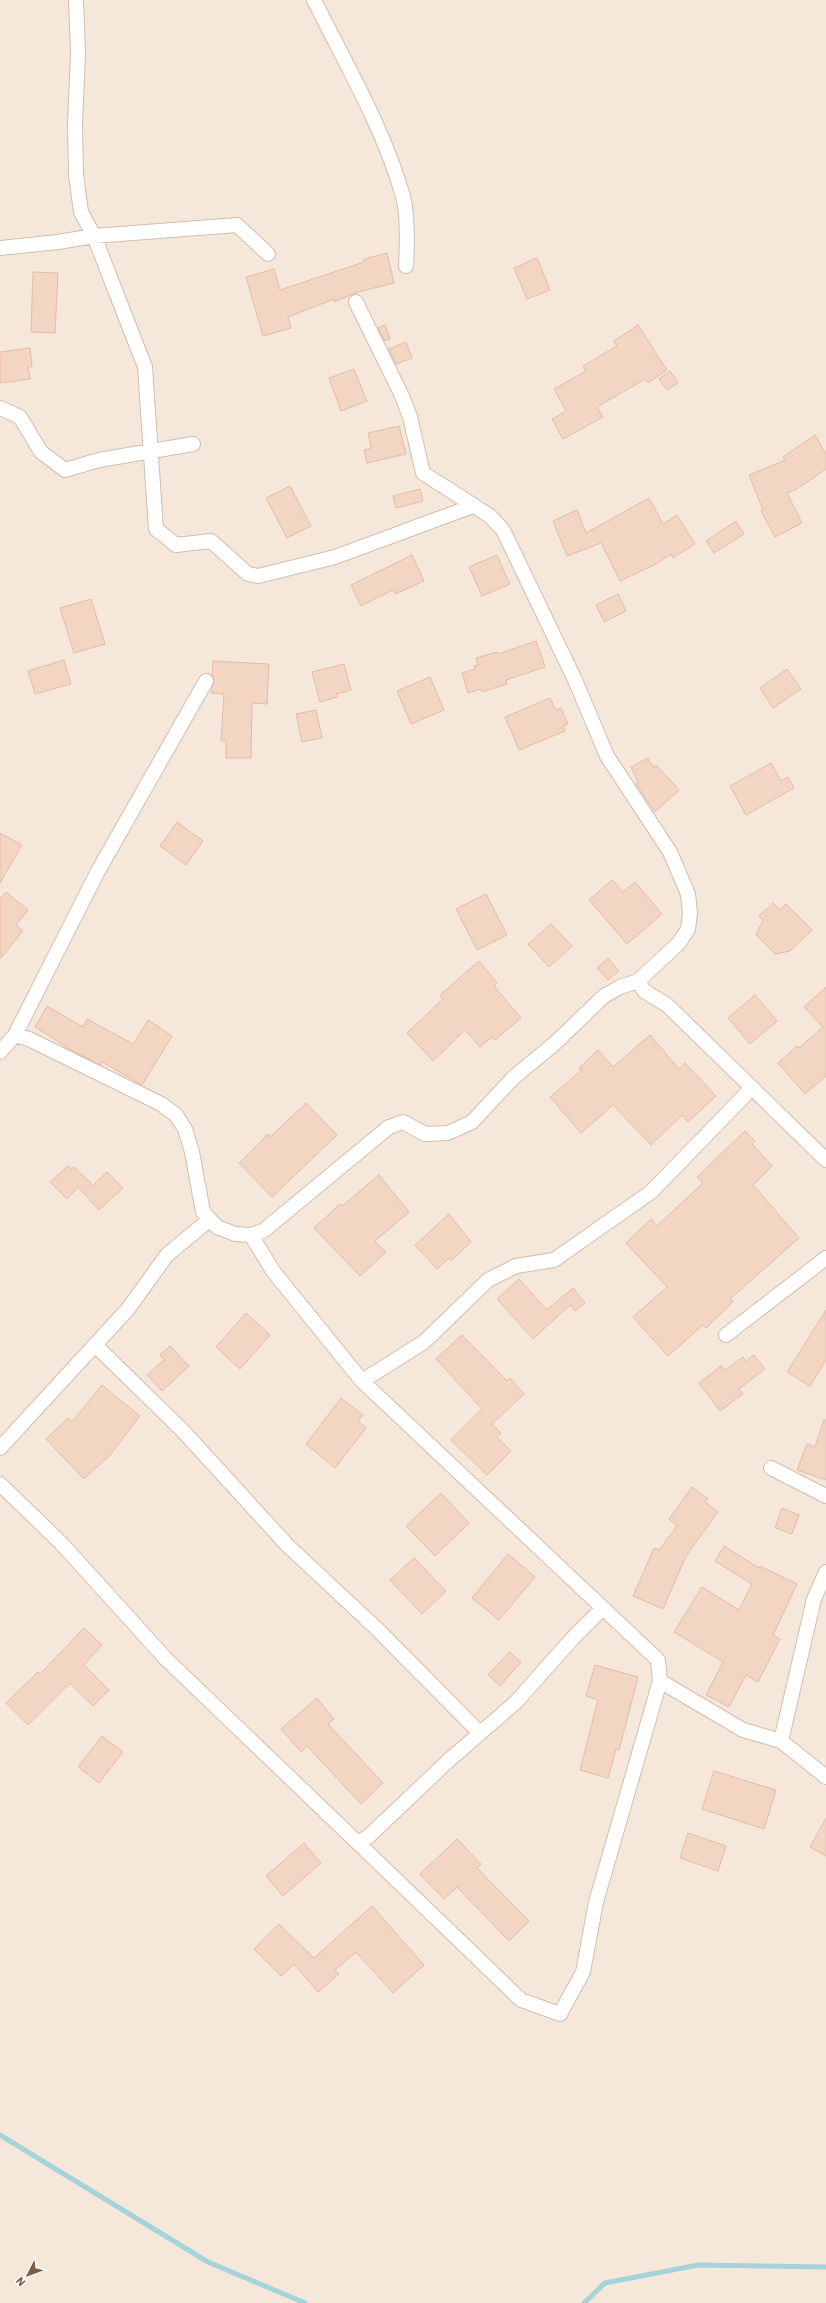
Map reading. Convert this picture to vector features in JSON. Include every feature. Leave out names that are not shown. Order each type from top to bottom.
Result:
[{"type":"street","points":[[76,0],[78,53],[75,125],[76,175],[81,212],[94,236],[145,367],[152,451],[156,529],[176,545],[211,541],[248,574],[258,576],[335,557],[474,506]]},
{"type":"street","points":[[314,0],[349,68],[381,137],[403,195],[407,249],[406,266]]},
{"type":"street","points":[[0,248],[58,242],[94,236],[238,225],[268,254]]},
{"type":"street","points":[[15,1035],[29,1039],[161,1104],[176,1115],[185,1128],[192,1152],[199,1198],[203,1212],[217,1227],[235,1234],[251,1235],[263,1231],[283,1216],[389,1126],[403,1122],[425,1134],[448,1133],[472,1122],[514,1077],[553,1045],[604,996],[620,987],[638,982],[679,943],[688,929],[690,914],[688,894],[670,852],[607,756],[575,680],[503,530],[490,516],[423,473],[410,418],[402,396],[356,302]]},
{"type":"street","points":[[0,408],[20,417],[41,452],[65,470],[99,460],[193,444]]},
{"type":"street","points":[[0,1052],[15,1035],[98,871],[206,681]]},
{"type":"street","points":[[638,982],[644,991],[667,1006],[826,1160]]},
{"type":"street","points":[[362,1381],[424,1342],[488,1280],[516,1266],[554,1260],[652,1192],[751,1089]]},
{"type":"street","points":[[0,1448],[128,1309],[167,1255],[209,1220]]},
{"type":"street","points":[[0,1484],[61,1543],[166,1659],[521,2000],[560,2014],[583,1972],[596,1902],[660,1681],[658,1660],[362,1381],[273,1271],[251,1235]]},
{"type":"street","points":[[726,1335],[826,1258]]},
{"type":"street","points":[[95,1345],[184,1431],[288,1546],[376,1628],[480,1734]]},
{"type":"street","points":[[770,1468],[826,1496]]},
{"type":"street","points":[[781,1740],[814,1599],[826,1572]]},
{"type":"street","points":[[358,1843],[369,1836],[516,1702],[572,1639],[603,1608]]},
{"type":"street","points":[[660,1681],[744,1730],[781,1740],[826,1778]]},
{"type":"shaded area","points":[[0,0],[826,0],[826,2303],[0,2303]]},
{"type":"building","points":[[387,253],[394,283],[358,292],[334,302],[334,299],[288,317],[291,328],[263,336],[246,277],[274,269],[280,290],[364,262],[364,259]]},
{"type":"building","points":[[537,258],[550,290],[527,299],[514,268]]},
{"type":"building","points":[[33,272],[58,273],[55,333],[31,332]]},
{"type":"building","points":[[385,325],[390,339],[385,341],[378,328]]},
{"type":"building","points":[[638,325],[667,370],[648,383],[645,379],[597,407],[603,417],[563,439],[552,419],[566,411],[554,389],[586,371],[583,366],[617,346],[614,341]]},
{"type":"building","points":[[406,342],[412,358],[396,364],[389,349]]},
{"type":"building","points":[[30,348],[32,367],[28,367],[30,379],[0,383],[0,352]]},
{"type":"building","points":[[354,369],[367,401],[341,411],[329,378]]},
{"type":"building","points":[[670,371],[678,383],[667,390],[659,379]]},
{"type":"building","points":[[399,426],[406,454],[367,463],[364,450],[371,448],[368,433]]},
{"type":"building","points":[[815,435],[826,454],[826,469],[797,489],[787,493],[802,523],[775,537],[761,511],[763,510],[749,475],[785,460],[783,457]]},
{"type":"building","points":[[290,486],[311,526],[287,538],[266,498]]},
{"type":"building","points":[[420,489],[423,501],[396,508],[393,496]]},
{"type":"building","points":[[649,498],[663,524],[677,515],[695,544],[673,558],[671,554],[656,564],[620,581],[601,543],[567,556],[553,521],[577,510],[586,533]]},
{"type":"building","points":[[736,521],[744,534],[714,553],[706,541]]},
{"type":"building","points":[[412,555],[424,581],[395,594],[393,590],[361,606],[351,585]]},
{"type":"building","points":[[497,555],[510,584],[482,596],[469,567]]},
{"type":"building","points":[[618,594],[626,611],[604,622],[596,605]]},
{"type":"building","points":[[91,599],[105,644],[74,653],[60,608]]},
{"type":"building","points":[[536,641],[545,667],[506,680],[507,684],[482,692],[481,689],[468,693],[462,673],[475,669],[474,666],[478,665],[476,658],[497,652],[498,654]]},
{"type":"building","points":[[64,660],[71,684],[35,694],[28,671]]},
{"type":"building","points":[[213,661],[269,664],[267,704],[252,703],[251,758],[226,758],[226,741],[221,741],[224,694],[211,693],[214,681],[212,675]]},
{"type":"building","points":[[344,664],[351,690],[336,694],[337,697],[320,702],[312,672]]},
{"type":"building","points":[[787,669],[801,689],[773,708],[760,688]]},
{"type":"building","points":[[430,677],[444,710],[411,724],[397,691]]},
{"type":"building","points":[[550,698],[556,710],[561,708],[568,724],[563,726],[565,731],[519,750],[505,717]]},
{"type":"building","points":[[316,710],[322,738],[302,742],[296,714]]},
{"type":"building","points":[[648,758],[654,768],[656,765],[679,790],[655,812],[636,784],[638,782],[631,767]]},
{"type":"building","points":[[771,763],[781,781],[788,777],[794,788],[746,815],[730,786]]},
{"type":"building","points":[[177,822],[203,841],[186,865],[160,846]]},
{"type":"building","points":[[0,833],[22,845],[0,883]]},
{"type":"building","points":[[612,880],[623,892],[635,882],[662,914],[627,944],[589,900]]},
{"type":"building","points":[[6,892],[28,910],[16,925],[23,931],[0,959],[0,899]]},
{"type":"building","points":[[486,894],[507,935],[477,950],[456,909]]},
{"type":"building","points":[[773,903],[780,910],[786,904],[812,930],[790,951],[775,954],[756,935],[763,920],[759,916]]},
{"type":"building","points":[[551,924],[572,946],[549,967],[528,944]]},
{"type":"building","points":[[608,958],[619,971],[608,980],[597,968]]},
{"type":"building","points":[[479,961],[497,983],[494,986],[521,1018],[495,1040],[492,1037],[480,1047],[465,1030],[433,1061],[407,1033],[443,999],[440,995]]},
{"type":"building","points":[[826,987],[826,1076],[805,1094],[778,1063],[797,1046],[799,1048],[823,1027],[804,1007]]},
{"type":"building","points":[[755,995],[777,1021],[750,1044],[728,1018]]},
{"type":"building","points":[[47,1006],[83,1027],[87,1019],[133,1044],[148,1020],[172,1036],[142,1085],[102,1062],[100,1065],[71,1050],[35,1027]]},
{"type":"building","points":[[650,1035],[679,1069],[685,1063],[716,1096],[688,1122],[682,1115],[651,1145],[613,1105],[581,1133],[550,1097],[582,1070],[579,1068],[598,1050],[613,1067]]},
{"type":"building","points":[[306,1103],[337,1135],[272,1197],[239,1163],[268,1134],[270,1137]]},
{"type":"building","points":[[745,1131],[755,1141],[752,1144],[772,1166],[753,1185],[799,1238],[730,1299],[733,1302],[706,1328],[703,1325],[668,1356],[633,1317],[667,1287],[626,1243],[651,1219],[657,1226],[703,1183],[697,1177]]},
{"type":"building","points":[[68,1166],[72,1169],[74,1167],[93,1185],[107,1172],[123,1188],[99,1210],[78,1187],[67,1199],[50,1182]]},
{"type":"building","points":[[379,1175],[409,1212],[375,1241],[386,1252],[360,1276],[314,1228],[340,1204],[342,1206]]},
{"type":"building","points":[[449,1214],[471,1242],[451,1261],[449,1258],[437,1269],[415,1245]]},
{"type":"building","points":[[519,1279],[547,1310],[573,1288],[585,1303],[575,1311],[570,1305],[533,1339],[497,1299]]},
{"type":"building","points":[[826,1310],[826,1360],[810,1386],[787,1372]]},
{"type":"building","points":[[246,1313],[270,1335],[240,1369],[216,1347]]},
{"type":"building","points":[[462,1335],[507,1381],[510,1378],[524,1394],[492,1424],[501,1433],[497,1437],[511,1451],[487,1475],[451,1440],[482,1409],[436,1359]]},
{"type":"building","points":[[170,1346],[189,1366],[162,1391],[147,1375],[164,1360],[160,1355]]},
{"type":"building","points":[[754,1355],[765,1369],[739,1389],[743,1394],[720,1411],[699,1383],[721,1366],[725,1370],[743,1357],[746,1361]]},
{"type":"building","points":[[102,1385],[140,1416],[110,1455],[84,1479],[46,1439],[68,1418],[72,1422]]},
{"type":"building","points":[[341,1398],[363,1415],[358,1421],[366,1428],[335,1468],[306,1444]]},
{"type":"building","points":[[824,1420],[826,1420],[826,1480],[797,1470],[807,1444],[815,1447]]},
{"type":"building","points":[[692,1487],[708,1499],[705,1502],[718,1512],[686,1556],[663,1609],[633,1596],[654,1548],[659,1550],[677,1526],[669,1519]]},
{"type":"building","points":[[441,1493],[469,1523],[435,1556],[406,1526]]},
{"type":"building","points":[[782,1508],[799,1515],[792,1534],[775,1528]]},
{"type":"building","points":[[724,1546],[759,1568],[760,1566],[797,1584],[773,1635],[780,1639],[758,1682],[746,1675],[729,1707],[706,1695],[723,1662],[674,1632],[702,1587],[739,1610],[752,1584],[715,1561]]},
{"type":"building","points":[[508,1554],[535,1577],[499,1620],[472,1598]]},
{"type":"building","points":[[414,1558],[446,1591],[422,1614],[390,1580]]},
{"type":"building","points":[[84,1628],[102,1645],[84,1665],[109,1690],[93,1706],[70,1683],[28,1725],[6,1703],[38,1672],[40,1674]]},
{"type":"building","points":[[509,1652],[521,1662],[500,1686],[488,1675]]},
{"type":"building","points":[[595,1665],[638,1677],[619,1750],[616,1749],[608,1778],[580,1770],[598,1700],[586,1696]]},
{"type":"building","points":[[317,1698],[334,1719],[328,1724],[383,1783],[361,1804],[307,1746],[301,1752],[281,1729]]},
{"type":"building","points":[[102,1736],[123,1752],[99,1783],[78,1767]]},
{"type":"building","points":[[714,1771],[776,1790],[764,1829],[702,1809]]},
{"type":"building","points":[[826,1818],[826,1856],[810,1847]]},
{"type":"building","points":[[688,1833],[726,1846],[718,1871],[680,1858]]},
{"type":"building","points":[[457,1839],[481,1864],[477,1868],[529,1921],[509,1941],[457,1887],[444,1899],[420,1874]]},
{"type":"building","points":[[304,1843],[321,1863],[283,1896],[266,1876]]},
{"type":"building","points":[[372,1906],[424,1965],[393,1993],[356,1952],[335,1970],[339,1974],[318,1992],[294,1964],[281,1976],[254,1949],[279,1924],[314,1958]]},
{"type":"waterway","points":[[0,2135],[208,2262],[305,2303]]},
{"type":"waterway","points":[[584,2303],[605,2283],[698,2265],[826,2267]]}]
